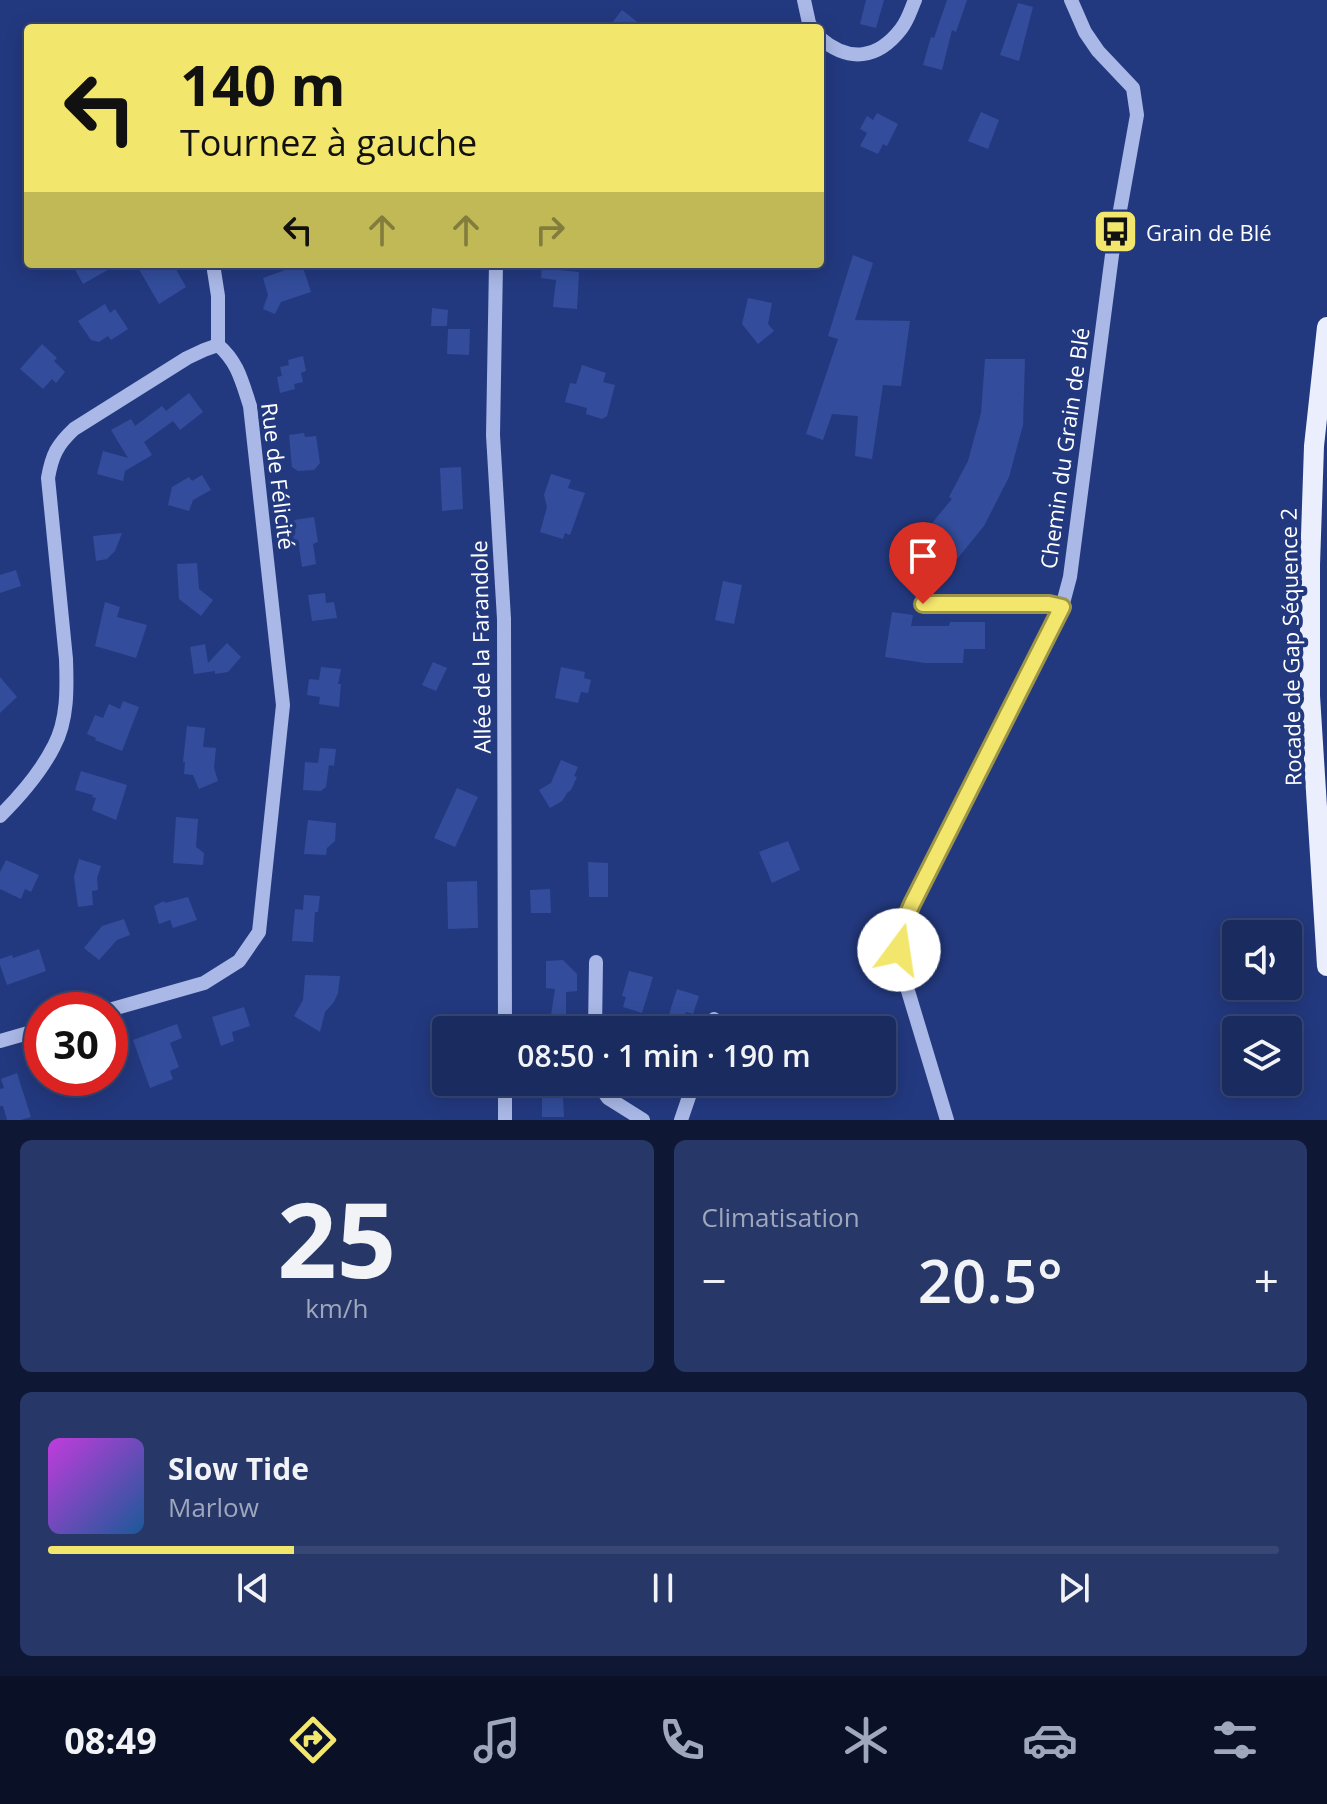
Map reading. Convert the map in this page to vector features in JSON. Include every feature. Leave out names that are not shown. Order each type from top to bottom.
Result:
[{"type":"main road","name":"Rocade de Gap Séquence 2","points":[[1327,327],[1314,446],[1310,696],[1327,966]]},
{"type":"street","points":[[804,0],[810,24]]},
{"type":"street","points":[[824,41],[847,54],[869,54],[886,45],[903,27],[915,0]]},
{"type":"street","name":"Chemin du Grain de Blé","points":[[947,1120],[902,971],[899,950],[902,927],[1062,607],[1070,577],[1112,255],[1137,115],[1133,88],[1098,51],[1085,32],[1071,0]]},
{"type":"street","points":[[0,816],[16,800],[55,745],[64,717],[66,659],[48,478],[52,457],[62,440],[74,429],[187,358],[218,345],[218,296],[214,268]]},
{"type":"street","name":"Allée de la Farandole","points":[[496,268],[493,435],[504,619],[505,1016]]},
{"type":"street","name":"Rue de Félicité","points":[[128,1005],[204,983],[239,961],[259,932],[283,705],[250,406],[239,374],[229,355],[218,345]]},
{"type":"street","points":[[923,604],[1049,604],[1062,607]]},
{"type":"street","points":[[595,1016],[596,962]]},
{"type":"street","points":[[0,1041],[24,1034]]},
{"type":"street","points":[[505,1096],[505,1120]]},
{"type":"street","points":[[607,1096],[643,1120]]},
{"type":"street","points":[[681,1120],[689,1096]]},
{"type":"building","points":[[866,0],[884,0],[876,28],[860,24]]},
{"type":"building","points":[[947,0],[967,0],[956,32],[952,30],[942,70],[923,65]]},
{"type":"building","points":[[1018,3],[1033,7],[1019,61],[1000,55]]},
{"type":"building","points":[[622,10],[640,24],[611,24]]},
{"type":"building","points":[[981,112],[999,120],[988,149],[968,141]]},
{"type":"building","points":[[877,113],[898,124],[887,146],[883,144],[878,154],[860,146],[867,133],[860,129],[867,116],[873,120]]},
{"type":"building","points":[[853,255],[873,263],[855,320],[910,321],[901,386],[883,385],[872,459],[855,456],[858,416],[832,414],[823,440],[806,434],[838,339],[828,336]]},
{"type":"building","points":[[74,268],[111,268],[83,284]]},
{"type":"building","points":[[138,268],[175,268],[186,287],[159,304]]},
{"type":"building","points":[[291,268],[303,268],[311,292],[281,302],[275,314],[263,309],[268,295],[263,278]]},
{"type":"building","points":[[542,268],[579,272],[577,309],[553,307],[556,280],[541,278]]},
{"type":"building","points":[[748,298],[772,303],[768,324],[774,331],[758,344],[742,324]]},
{"type":"building","points":[[105,304],[110,313],[115,309],[128,329],[111,340],[108,336],[99,342],[91,340],[78,321]]},
{"type":"building","points":[[432,308],[448,310],[447,326],[431,326]]},
{"type":"building","points":[[448,329],[470,329],[469,355],[447,354]]},
{"type":"building","points":[[42,344],[57,358],[54,361],[65,372],[56,383],[52,379],[43,389],[20,369]]},
{"type":"building","points":[[303,356],[306,371],[301,373],[303,382],[294,384],[295,389],[280,393],[277,377],[282,376],[280,367],[289,365],[288,360]]},
{"type":"building","points":[[985,359],[1025,359],[1023,425],[1009,477],[984,526],[945,574],[912,547],[952,499],[949,497],[968,461],[981,413]]},
{"type":"building","points":[[582,365],[606,373],[603,382],[615,385],[607,416],[602,419],[586,414],[587,408],[565,402],[570,383],[576,384]]},
{"type":"building","points":[[189,393],[203,412],[180,430],[173,421],[144,442],[152,455],[125,471],[123,481],[97,474],[103,451],[128,458],[111,430],[131,419],[135,426],[162,406],[166,411]]},
{"type":"building","points":[[304,433],[305,437],[316,436],[320,463],[314,470],[298,471],[292,467],[289,435]]},
{"type":"building","points":[[461,467],[463,509],[442,511],[440,468]]},
{"type":"building","points":[[551,474],[571,480],[568,488],[585,493],[570,535],[565,533],[563,539],[540,532],[547,507],[544,495]]},
{"type":"building","points":[[202,475],[211,490],[193,500],[189,511],[168,505],[172,487],[189,477],[192,481]]},
{"type":"building","points":[[314,517],[318,542],[313,544],[316,564],[302,567],[299,546],[295,547],[294,520]]},
{"type":"building","points":[[122,533],[115,551],[107,559],[96,561],[93,536]]},
{"type":"building","points":[[197,563],[199,589],[213,600],[201,616],[179,599],[177,564]]},
{"type":"building","points":[[16,570],[21,586],[0,593],[0,575]]},
{"type":"building","points":[[723,581],[742,585],[734,624],[715,620]]},
{"type":"building","points":[[325,593],[326,603],[334,602],[337,618],[312,621],[308,595]]},
{"type":"building","points":[[105,602],[120,607],[117,617],[147,625],[136,658],[95,646]]},
{"type":"building","points":[[892,612],[913,615],[911,626],[985,622],[985,649],[964,649],[963,663],[925,663],[885,657]]},
{"type":"building","points":[[227,643],[241,657],[228,672],[194,674],[190,647],[205,644],[208,663]]},
{"type":"building","points":[[433,662],[447,668],[436,691],[422,685]]},
{"type":"building","points":[[321,667],[341,669],[339,707],[319,704],[320,697],[307,695],[309,679],[319,680]]},
{"type":"building","points":[[561,667],[585,672],[584,678],[591,680],[588,693],[581,692],[578,703],[555,698]]},
{"type":"building","points":[[0,677],[17,697],[0,713]]},
{"type":"building","points":[[123,701],[139,707],[122,751],[87,734],[95,715],[103,718],[109,704],[120,709]]},
{"type":"building","points":[[187,726],[205,728],[203,747],[216,748],[214,768],[218,781],[199,789],[193,775],[184,774]]},
{"type":"building","points":[[320,748],[336,749],[334,766],[329,765],[326,787],[321,791],[303,790],[305,762],[318,763]]},
{"type":"building","points":[[561,760],[578,767],[574,776],[577,777],[562,801],[550,808],[539,790],[551,783]]},
{"type":"building","points":[[81,771],[127,785],[116,820],[92,810],[96,798],[93,795],[75,790]]},
{"type":"building","points":[[457,788],[478,797],[455,847],[434,838]]},
{"type":"building","points":[[176,817],[198,819],[196,847],[204,853],[203,865],[173,863]]},
{"type":"building","points":[[308,820],[336,823],[335,841],[327,848],[326,855],[304,854]]},
{"type":"building","points":[[788,841],[800,870],[772,883],[759,852]]},
{"type":"building","points":[[79,859],[101,866],[97,878],[98,890],[92,891],[93,905],[78,907],[74,877]]},
{"type":"building","points":[[6,860],[39,875],[31,892],[25,889],[21,899],[0,889],[0,872]]},
{"type":"building","points":[[588,862],[608,863],[608,897],[589,897]]},
{"type":"building","points":[[477,881],[478,928],[448,929],[447,882]]},
{"type":"building","points":[[550,889],[551,913],[531,913],[530,890]]},
{"type":"building","points":[[304,895],[320,896],[318,912],[315,912],[313,942],[292,941],[295,909],[303,910]]},
{"type":"building","points":[[188,897],[197,920],[173,928],[170,920],[159,924],[154,906]]},
{"type":"building","points":[[124,919],[130,935],[117,940],[99,960],[84,948],[102,926]]},
{"type":"building","points":[[39,949],[46,971],[7,985],[0,959]]},
{"type":"building","points":[[563,960],[577,974],[577,991],[566,992],[566,1016],[535,1016],[551,1015],[555,989],[546,988],[546,961]]},
{"type":"building","points":[[629,971],[653,977],[642,1013],[623,1007],[626,997],[622,996]]},
{"type":"building","points":[[305,975],[340,976],[338,993],[325,1012],[320,1032],[294,1016],[303,1000]]},
{"type":"building","points":[[677,989],[699,996],[693,1014],[686,1012],[685,1016],[668,1016]]},
{"type":"building","points":[[244,1007],[250,1026],[232,1032],[234,1041],[221,1046],[212,1017]]},
{"type":"building","points":[[177,1024],[182,1038],[170,1043],[179,1067],[170,1071],[173,1079],[150,1088],[133,1040]]},
{"type":"building","points":[[17,1073],[31,1117],[7,1120],[3,1106],[0,1106],[0,1089],[4,1088],[1,1079]]},
{"type":"building","points":[[542,1096],[563,1096],[564,1117],[542,1117]]},
{"type":"place","name":"Grain de Blé","points":[[1115,232]]},
{"type":"route","points":[[899,950],[902,927],[912,904],[1062,607],[1049,604],[923,604]]}]
